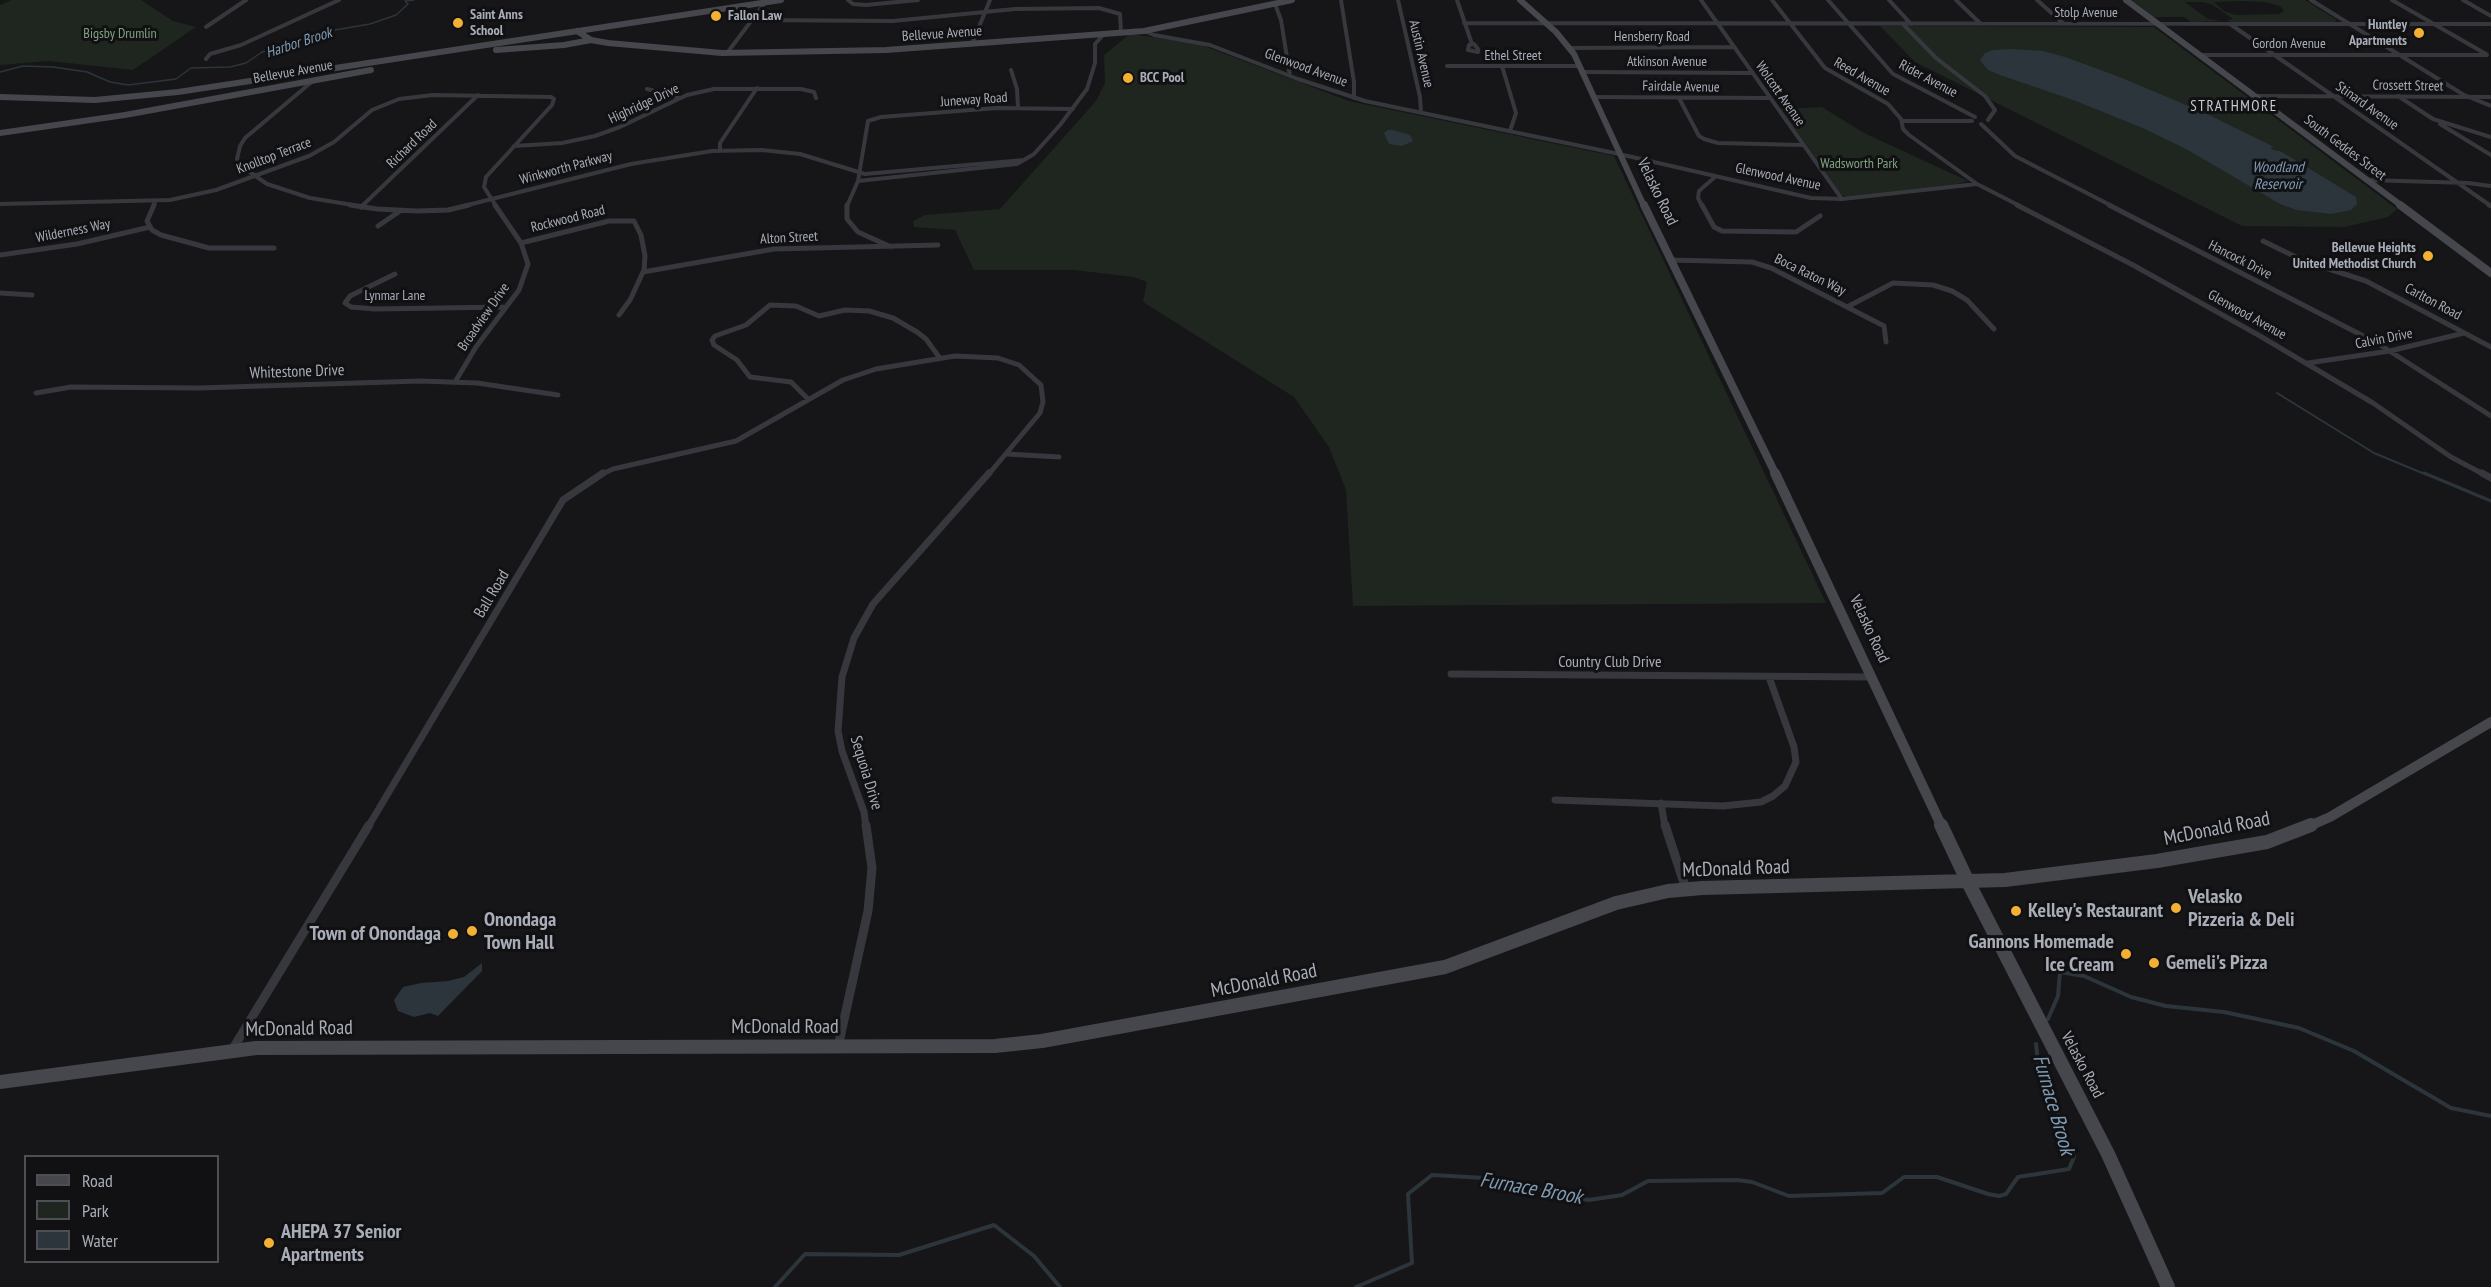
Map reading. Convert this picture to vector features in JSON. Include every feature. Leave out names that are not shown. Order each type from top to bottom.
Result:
[{"type":"street","points":[[206,27],[246,0]]},
{"type":"street","points":[[206,59],[210,54],[241,45],[339,0]]},
{"type":"street","points":[[0,97],[67,100],[155,95],[781,0]]},
{"type":"street","points":[[848,0],[858,4],[918,0]]},
{"type":"street","points":[[972,44],[990,0]]},
{"type":"street","name":"Bellevue Avenue","points":[[0,133],[84,122],[451,56],[591,40],[621,45],[727,53],[835,52],[1144,31],[1292,0]]},
{"type":"street","points":[[1341,0],[1354,82],[1354,98]]},
{"type":"street","name":"Austin Avenue","points":[[1398,0],[1420,97],[1421,112]]},
{"type":"street","points":[[1457,0],[1472,44]]},
{"type":"street","name":"Velasko Road","points":[[1521,0],[1547,22],[1570,48],[1670,260],[1754,428],[1968,882],[2108,1154],[2168,1287]]},
{"type":"street","name":"Wolcott Avenue","points":[[1701,0],[1842,200]]},
{"type":"street","name":"Reed Avenue","points":[[1772,0],[1830,72],[1888,104],[1902,121],[1903,129],[1909,135],[1977,184]]},
{"type":"street","name":"Rider Avenue","points":[[1828,0],[1893,74],[1974,119]]},
{"type":"street","points":[[1889,0],[1911,24]]},
{"type":"street","points":[[1956,0],[1981,24]]},
{"type":"street","points":[[2037,0],[2064,24]]},
{"type":"street","name":"South Geddes Street","points":[[2126,0],[2491,273]]},
{"type":"street","points":[[2312,0],[2468,97],[2491,106]]},
{"type":"street","points":[[2392,0],[2489,56]]},
{"type":"street","points":[[2463,0],[2491,16]]},
{"type":"street","points":[[727,53],[766,1]]},
{"type":"street","points":[[1275,3],[1281,20],[1290,76]]},
{"type":"street","points":[[752,20],[902,20],[1046,8],[1102,9],[1120,14],[1121,32]]},
{"type":"street","name":"Stolp Avenue","points":[[1464,23],[2491,24]]},
{"type":"street","points":[[1903,24],[1936,58],[1989,102],[1995,110],[1987,123],[1981,124]]},
{"type":"street","name":"Stinard Avenue","points":[[2230,24],[2491,206]]},
{"type":"street","name":"Bellevue Avenue","points":[[577,31],[591,40]]},
{"type":"street","name":"Glenwood Avenue","points":[[1144,31],[1154,35],[1201,42],[1354,98],[1510,130],[1811,198],[1842,200],[1977,184],[2133,265],[2307,363],[2373,403],[2451,457],[2491,478]]},
{"type":"street","points":[[858,181],[1017,164],[1024,160],[1034,154],[1073,109],[1091,82],[1095,63],[1095,44],[1105,33]]},
{"type":"street","name":"Hensberry Road","points":[[1570,48],[1734,47]]},
{"type":"street","name":"Gordon Avenue","points":[[2199,55],[2489,56]]},
{"type":"street","name":"Ethel Street","points":[[1448,66],[1580,69]]},
{"type":"street","points":[[1502,66],[1516,113],[1510,130]]},
{"type":"street","name":"Atkinson Avenue","points":[[1580,69],[1751,73]]},
{"type":"street","points":[[1011,70],[1017,89],[1018,108]]},
{"type":"street","points":[[253,176],[241,166],[237,159],[240,146],[253,129],[314,80]]},
{"type":"street","points":[[720,150],[720,143],[756,88]]},
{"type":"street","points":[[646,89],[680,98]]},
{"type":"street","name":"Highridge Drive","points":[[514,146],[556,144],[595,136],[620,128],[680,98],[714,89],[810,90],[814,92],[816,98]]},
{"type":"street","name":"Knolltop Terrace","points":[[0,204],[155,202],[209,192],[319,151],[334,142],[367,113],[383,104],[422,95],[542,96]]},
{"type":"street","name":"Richard Road","points":[[361,207],[478,95]]},
{"type":"street","name":"Broadview Drive","points":[[455,382],[476,347],[519,290],[526,274],[528,264],[521,243],[484,187],[486,177],[552,105],[554,99],[542,96]]},
{"type":"street","name":"Fairdale Avenue","points":[[1593,96],[1769,98]]},
{"type":"street","name":"Crossett Street","points":[[2254,96],[2491,97]]},
{"type":"street","points":[[2398,96],[2491,155]]},
{"type":"street","points":[[1679,98],[1699,136],[1704,139],[1718,142],[1803,145]]},
{"type":"street","name":"Juneway Road","points":[[859,174],[866,125],[877,118],[1018,108],[1073,109]]},
{"type":"street","name":"Hancock Drive","points":[[1974,119],[2004,148],[2041,171],[2390,351],[2491,416]]},
{"type":"street","points":[[2433,119],[2491,137]]},
{"type":"street","points":[[1902,121],[1988,120]]},
{"type":"street","points":[[2444,126],[2453,135],[2491,161]]},
{"type":"street","name":"Winkworth Parkway","points":[[253,176],[267,184],[310,198],[361,207],[400,211],[436,211],[492,200],[631,164],[720,150],[769,150],[801,154],[834,163],[859,174],[1024,160]]},
{"type":"street","points":[[859,174],[847,205],[846,214],[853,226],[866,237],[891,247]]},
{"type":"street","points":[[1716,176],[1699,191],[1698,198],[1714,227],[1722,231],[1797,232],[1820,216]]},
{"type":"street","points":[[2367,180],[2458,182],[2491,186]]},
{"type":"street","points":[[155,202],[148,217],[150,227],[161,235],[192,245],[231,249],[274,249]]},
{"type":"street","points":[[378,226],[400,211]]},
{"type":"street","name":"Rockwood Road","points":[[521,243],[620,219],[630,220],[637,224],[645,256],[643,272]]},
{"type":"street","name":"Wilderness Way","points":[[0,255],[77,244],[150,227]]},
{"type":"street","points":[[856,247],[866,237]]},
{"type":"street","name":"Carlton Road","points":[[2263,241],[2304,261],[2366,281],[2491,346]]},
{"type":"street","name":"Alton Street","points":[[643,272],[765,250],[938,245]]},
{"type":"street","name":"Boca Raton Way","points":[[1670,260],[1752,262],[1771,268],[1884,326],[1886,342]]},
{"type":"street","points":[[620,315],[643,272]]},
{"type":"street","name":"Lynmar Lane","points":[[395,274],[350,296],[345,303],[351,307],[375,309],[506,307]]},
{"type":"street","points":[[1847,307],[1893,283],[1933,285],[1952,291],[1967,300],[1994,329]]},
{"type":"street","points":[[0,292],[32,295]]},
{"type":"street","points":[[808,399],[791,382],[750,377],[737,360],[714,345],[712,340],[715,336],[746,325],[770,305],[796,306],[819,315],[829,315],[845,310],[882,314],[917,332],[926,339],[939,357]]},
{"type":"street","name":"Calvin Drive","points":[[2307,363],[2390,351],[2464,333]]},
{"type":"street","name":"Sequoia Drive","points":[[838,1047],[868,911],[872,868],[864,812],[842,751],[838,731],[838,715],[846,664],[854,638],[873,604],[1007,454],[1040,413],[1043,402],[1041,385],[1034,376],[1019,366],[998,358],[975,355],[939,357]]},
{"type":"street","name":"Ball Road","points":[[232,1050],[268,995],[563,500],[595,477],[612,469],[736,441],[843,380],[876,369],[939,357]]},
{"type":"street","name":"Whitestone Drive","points":[[36,393],[71,387],[211,388],[455,382],[530,389],[558,395]]},
{"type":"street","points":[[2483,411],[2491,411]]},
{"type":"street","points":[[1007,454],[1059,457]]},
{"type":"street","name":"Country Club Drive","points":[[1451,674],[1871,677]]},
{"type":"street","points":[[1555,800],[1743,805],[1767,799],[1785,786],[1796,762],[1794,747],[1769,677]]},
{"type":"street","name":"McDonald Road","points":[[0,1082],[232,1050],[313,1047],[995,1046],[1042,1041],[1409,974],[1475,957],[1616,903],[1641,896],[1686,889],[2005,880],[2157,861],[2267,842],[2330,817],[2491,722]]},
{"type":"street","points":[[1661,803],[1666,830],[1686,889]]},
{"type":"green space","name":"Bigsby Drumlin","points":[[12,0],[141,0],[173,21],[196,27],[133,70],[49,61],[0,65],[0,5]]},
{"type":"green space","points":[[2132,0],[2305,0],[2337,20],[2335,22],[2231,22],[2226,20],[2233,19],[2213,5],[2203,2],[2185,2],[2208,19],[2222,21],[2191,22],[2184,17],[2154,17]],"holes":[[[2214,2],[2265,2],[2280,6],[2284,11],[2279,14],[2235,15],[2224,11]]]},
{"type":"green space","points":[[1880,26],[2154,27],[2397,209],[2388,217],[2344,227],[2242,226],[1915,62]]},
{"type":"green space","points":[[1130,34],[1199,44],[1349,101],[1614,156],[1826,603],[1353,606],[1346,490],[1329,447],[1294,397],[1143,302],[1147,282],[1134,277],[1074,270],[974,270],[955,230],[914,227],[913,221],[925,215],[1000,209],[1096,101],[1105,83],[1104,55]]},
{"type":"green space","name":"Wadsworth Park","points":[[1822,107],[1864,133],[1968,181],[1954,185],[1847,197],[1842,195],[1781,109]]},
{"type":"water","name":"Woodland Reservoir","points":[[1993,50],[2043,51],[2065,57],[2205,113],[2274,147],[2270,148],[2280,151],[2356,197],[2357,204],[2351,210],[2331,214],[2297,210],[2280,204],[2188,150],[2145,129],[2076,101],[1988,70],[1980,60],[1985,53]]},
{"type":"water","points":[[1393,130],[1410,135],[1413,141],[1402,146],[1389,144],[1384,133]]},
{"type":"water","points":[[482,963],[482,971],[438,1016],[430,1013],[414,1017],[398,1011],[394,1000],[403,987],[464,977]]},
{"type":"waterway","name":"Harbor Brook","points":[[0,72],[23,66],[53,67],[87,72],[110,82],[128,85],[176,79],[191,68],[230,67],[246,63],[262,52],[297,44],[329,31],[370,24],[396,15],[408,4],[405,1],[414,0]]},
{"type":"waterway","points":[[2277,393],[2374,453],[2427,475]]},
{"type":"waterway","points":[[2424,473],[2491,501]]},
{"type":"waterway","name":"Furnace Brook","points":[[2048,1019],[2058,996],[2060,972],[2084,976],[2131,997],[2166,1006],[2224,1012],[2299,1028],[2354,1051],[2451,1108],[2491,1116]]},
{"type":"waterway","name":"Furnace Brook","points":[[1356,1287],[1412,1263],[1408,1194],[1432,1175],[1503,1179],[1558,1195],[1589,1200],[1622,1195],[1648,1181],[1737,1180],[1752,1182],[1789,1196],[1882,1193],[1904,1177],[1937,1177],[1988,1194],[1999,1196],[2006,1194],[2018,1177],[2069,1169],[2074,1157],[2038,1063],[2036,1044]]},
{"type":"waterway","name":"Furnace Brook","points":[[775,1287],[805,1254],[899,1255],[994,1225],[1034,1256],[1060,1287]]},
{"type":"place","name":"Fallon Law","points":[[716,16]]},
{"type":"place","name":"Saint Anns School","points":[[458,23]]},
{"type":"place","name":"Huntley Apartments","points":[[2419,33]]},
{"type":"place","name":"BCC Pool","points":[[1128,78]]},
{"type":"place","name":"Bellevue Heights United Methodist Church","points":[[2428,256]]},
{"type":"place","name":"Velasko Pizzeria & Deli","points":[[2176,908]]},
{"type":"place","name":"Kelley's Restaurant","points":[[2016,911]]},
{"type":"place","name":"Onondaga Town Hall","points":[[472,931]]},
{"type":"place","name":"Town of Onondaga","points":[[453,934]]},
{"type":"place","name":"Gannons Homemade Ice Cream","points":[[2126,954]]},
{"type":"place","name":"Gemeli's Pizza","points":[[2154,963]]},
{"type":"place","name":"AHEPA 37 Senior Apartments","points":[[269,1243]]},
{"type":"district","name":"STRATHMORE","points":[[2234,107]]}]
